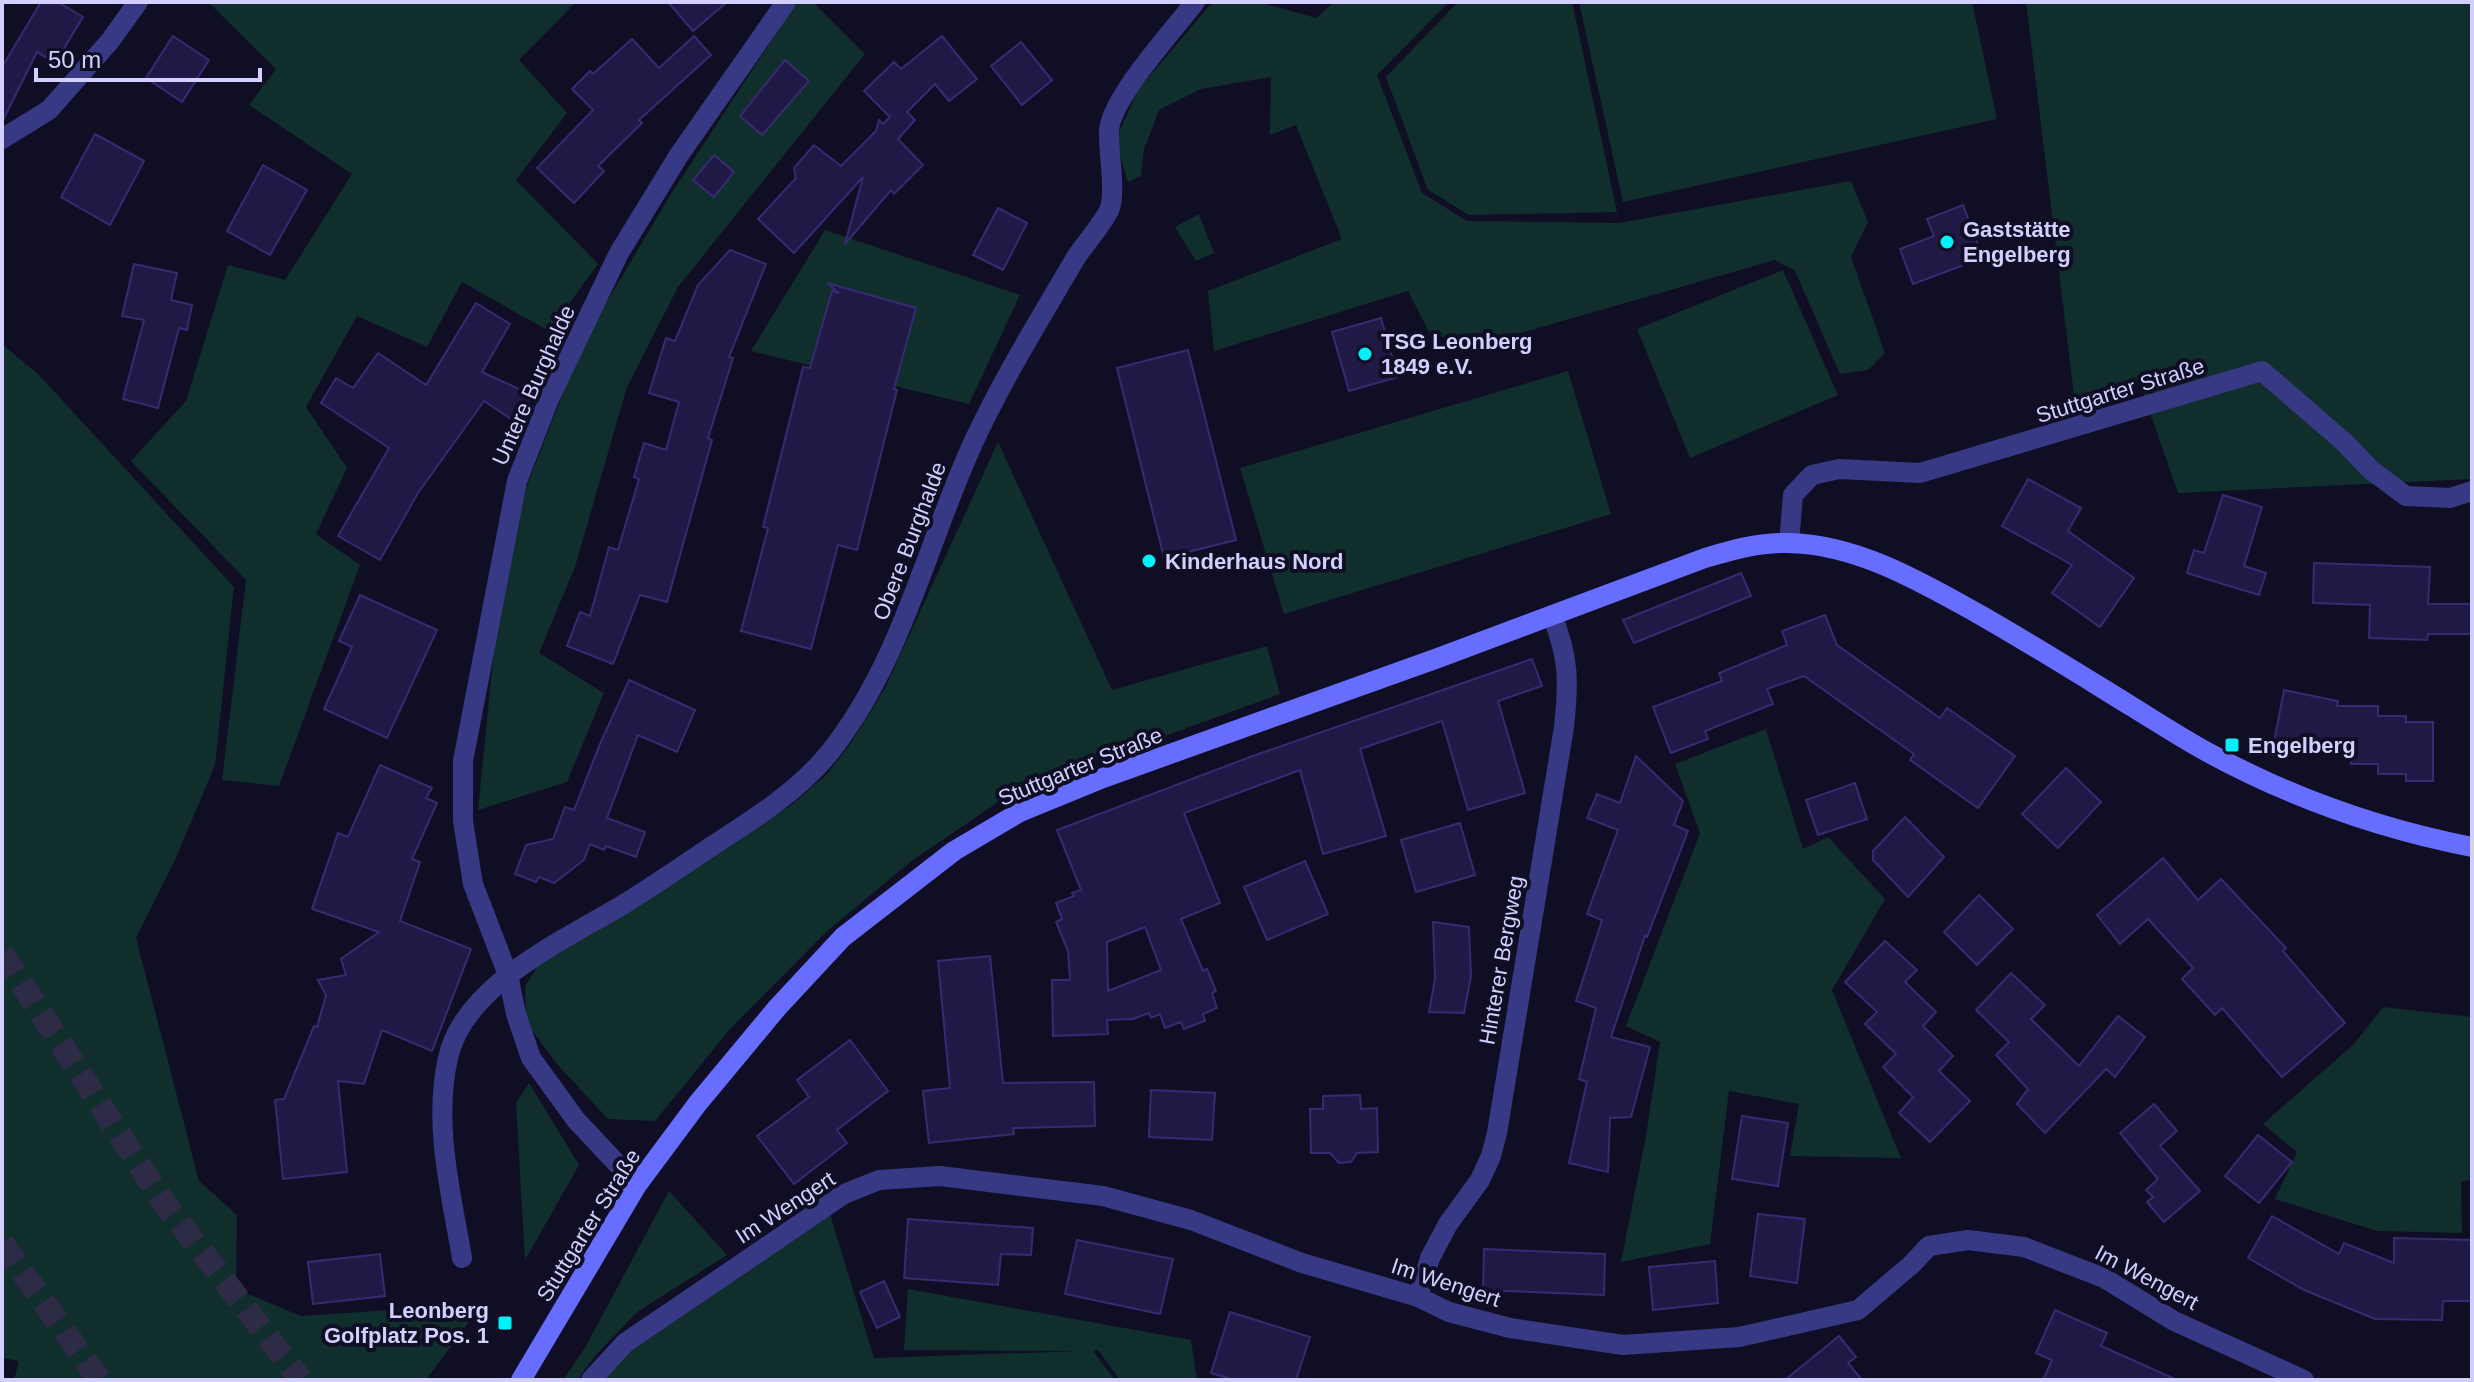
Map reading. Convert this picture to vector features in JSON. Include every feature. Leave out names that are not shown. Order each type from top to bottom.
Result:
[{"type":"main road","name":"Stuttgarter Straße","points":[[521,1380],[637,1185],[698,1103],[777,1008],[843,937],[954,851],[1020,812],[1103,778],[1705,558],[1744,547],[1789,543],[1836,550],[1875,563],[1946,596],[2206,752],[2290,794],[2373,822],[2472,847]]},
{"type":"street","points":[[2,139],[49,110],[110,41],[138,2]]},
{"type":"street","name":"Untere Burghalde","points":[[637,1185],[576,1120],[531,1058],[516,1014],[508,975],[473,884],[463,821],[463,761],[517,481],[549,399],[619,253],[679,155],[786,2]]},
{"type":"street","name":"Obere Burghalde","points":[[508,975],[640,894],[791,792],[828,754],[856,716],[899,634],[973,442],[1042,315],[1086,240],[1110,207],[1109,127],[1116,105],[1195,2]]},
{"type":"street","name":"Stuttgarter Straße","points":[[1789,543],[1793,495],[1812,475],[1839,469],[1920,473],[2262,371],[2344,442],[2371,470],[2406,496],[2450,498],[2472,491]]},
{"type":"street","name":"Hinterer Bergweg","points":[[1418,1297],[1430,1258],[1448,1224],[1480,1180],[1497,1133],[1564,727],[1566,662],[1564,645],[1552,615]]},
{"type":"street","points":[[462,1258],[443,1126],[442,1097],[448,1053],[465,1018],[508,975]]},
{"type":"street","name":"Im Wengert","points":[[591,1380],[625,1343],[844,1194],[879,1180],[940,1176],[1103,1196],[1191,1220],[1302,1263],[1418,1297],[1449,1312],[1510,1328],[1623,1345],[1739,1337],[1858,1310],[1929,1246],[1968,1240],[2024,1247],[2104,1278],[2174,1321],[2304,1380]]},
{"type":"green space","points":[[208,2],[576,2],[519,60],[567,113],[516,180],[598,264],[549,331],[462,282],[427,347],[357,316],[306,407],[347,468],[316,534],[360,565],[279,786],[222,780],[246,580],[131,461],[186,401],[228,265],[285,280],[352,174],[249,105],[276,69]]},
{"type":"green space","points":[[797,2],[813,2],[865,54],[678,287],[627,387],[575,567],[539,653],[604,693],[567,782],[478,810],[494,649],[524,493],[583,342],[674,189]]},
{"type":"green space","points":[[1216,2],[1259,2],[1316,18],[1334,2],[1449,2],[1377,75],[1422,193],[1467,221],[1619,223],[1851,181],[1868,222],[1851,257],[1885,353],[1868,370],[1840,374],[1795,271],[1775,260],[1496,340],[1431,336],[1408,291],[1214,351],[1208,291],[1342,239],[1296,125],[1270,135],[1271,77],[1201,89],[1159,110],[1144,149],[1141,176],[1128,182],[1115,141],[1138,90],[1210,5]]},
{"type":"green space","points":[[1458,2],[1572,2],[1617,212],[1469,215],[1428,190],[1386,77]]},
{"type":"green space","points":[[1579,2],[1972,2],[1997,119],[1623,202]]},
{"type":"green space","points":[[2026,2],[2472,2],[2472,479],[2178,493],[2140,384],[2075,403]]},
{"type":"green space","points":[[1199,214],[1214,253],[1196,261],[1175,227]]},
{"type":"green space","points":[[825,230],[1020,295],[969,404],[751,351]]},
{"type":"green space","points":[[1783,270],[1838,395],[1690,458],[1637,329]]},
{"type":"green space","points":[[2,344],[39,375],[234,587],[215,765],[175,860],[136,938],[199,1181],[237,1215],[236,1289],[301,1316],[482,1304],[426,1380],[14,1380],[19,1361],[2,1358]]},
{"type":"green space","points":[[1568,371],[1611,514],[1284,614],[1240,468]]},
{"type":"green space","points":[[998,442],[1112,690],[1267,646],[1280,694],[1016,790],[910,862],[825,933],[730,1029],[655,1121],[608,1119],[556,1063],[526,1022],[525,986],[539,964],[789,807],[827,774],[853,740],[885,688]]},
{"type":"green space","points":[[1766,729],[1803,849],[1828,837],[1885,899],[1832,990],[1901,1158],[1790,1156],[1799,1104],[1729,1091],[1710,1244],[1621,1262],[1646,1136],[1660,1042],[1626,1026],[1700,833],[1675,764]]},
{"type":"green space","points":[[2383,1007],[2472,1017],[2472,1180],[2461,1181],[2462,1233],[2377,1231],[2275,1199],[2297,1152],[2263,1124],[2354,1044]]},
{"type":"green space","points":[[529,1083],[579,1165],[525,1260],[516,1103]]},
{"type":"green space","points":[[669,1191],[727,1255],[637,1312],[577,1380],[563,1380],[586,1346]]},
{"type":"green space","points":[[829,1211],[874,1358],[1080,1351],[904,1350],[908,1289],[1191,1340],[1197,1380],[1120,1380],[1098,1350],[1093,1351],[1115,1380],[607,1380],[597,1372]]},
{"type":"building","points":[[41,2],[58,2],[83,17],[55,63],[37,52],[2,122],[2,67]]},
{"type":"building","points":[[668,2],[727,2],[693,31]]},
{"type":"building","points":[[173,36],[209,60],[182,102],[146,78]]},
{"type":"building","points":[[694,36],[711,55],[639,120],[642,123],[598,166],[604,171],[574,203],[537,168],[593,110],[572,89],[632,39],[659,68]]},
{"type":"building","points":[[942,36],[977,79],[949,101],[935,84],[907,112],[915,120],[898,139],[923,165],[894,194],[891,190],[845,244],[863,177],[794,253],[758,219],[796,178],[794,168],[814,145],[841,166],[876,131],[879,120],[883,124],[890,117],[864,91],[894,62],[901,69]]},
{"type":"building","points":[[1021,42],[1052,80],[1022,105],[991,66]]},
{"type":"building","points":[[785,60],[809,81],[762,135],[740,116]]},
{"type":"building","points":[[95,134],[144,161],[110,225],[61,197]]},
{"type":"building","points":[[714,155],[734,172],[714,197],[693,180]]},
{"type":"building","points":[[263,165],[307,190],[270,255],[227,231]]},
{"type":"building","name":"Gaststätte Engelberg","points":[[1963,205],[1983,258],[1913,284],[1900,249],[1934,236],[1927,219]]},
{"type":"building","points":[[998,208],[1027,223],[1003,270],[973,255]]},
{"type":"building","points":[[730,250],[766,264],[729,357],[733,358],[708,438],[712,440],[667,602],[640,595],[613,664],[567,646],[580,612],[590,616],[609,547],[618,550],[639,479],[634,477],[644,443],[666,450],[679,402],[649,393],[666,338],[675,341],[698,285]]},
{"type":"building","points":[[134,264],[177,273],[171,300],[192,305],[187,330],[179,328],[158,408],[123,399],[144,320],[122,316]]},
{"type":"building","points":[[827,283],[916,308],[857,550],[838,545],[811,649],[741,631],[768,528],[763,527],[803,367],[810,368],[832,291],[839,293]]},
{"type":"building","points":[[476,303],[510,324],[482,372],[532,395],[517,423],[484,401],[418,493],[380,560],[338,536],[389,448],[321,403],[336,378],[353,388],[378,353],[426,385]]},
{"type":"building","name":"TSG Leonberg 1849 e.V.","points":[[1381,318],[1398,377],[1349,391],[1332,332]]},
{"type":"building","points":[[1188,350],[1236,540],[1164,558],[1117,368]]},
{"type":"building","points":[[2028,479],[2081,508],[2068,531],[2134,578],[2100,627],[2052,593],[2072,565],[2002,526]]},
{"type":"building","points":[[2223,495],[2262,507],[2244,566],[2266,573],[2259,595],[2187,573],[2194,550],[2204,553]]},
{"type":"building","points":[[2314,563],[2430,567],[2428,604],[2472,604],[2472,634],[2428,634],[2427,640],[2369,638],[2370,605],[2313,603]]},
{"type":"building","points":[[1741,573],[1751,596],[1634,643],[1623,620]]},
{"type":"building","points":[[360,595],[437,630],[387,738],[324,709],[352,647],[339,641]]},
{"type":"building","points":[[1825,615],[1837,645],[1940,718],[1947,708],[2015,756],[1978,808],[1910,760],[1914,754],[1804,676],[1767,689],[1773,704],[1705,731],[1708,739],[1671,753],[1653,707],[1722,681],[1719,673],[1787,645],[1782,631]]},
{"type":"building","points":[[1532,659],[1542,686],[1498,701],[1525,793],[1468,810],[1442,721],[1360,749],[1386,836],[1323,854],[1300,770],[1184,813],[1220,903],[1181,919],[1203,971],[1207,969],[1216,991],[1212,993],[1217,1008],[1203,1014],[1205,1021],[1184,1029],[1181,1022],[1165,1028],[1160,1014],[1151,1018],[1149,1013],[1133,1019],[1107,1020],[1108,1034],[1053,1036],[1052,980],[1070,980],[1068,951],[1056,922],[1062,919],[1056,903],[1081,890],[1057,830],[1250,757]],"holes":[[[1145,927],[1161,970],[1108,991],[1107,942]]]},
{"type":"building","points":[[629,680],[695,710],[677,752],[638,735],[607,818],[645,832],[636,857],[606,846],[604,850],[590,844],[584,860],[554,883],[539,877],[536,882],[515,874],[526,845],[553,839],[565,807],[574,810]]},
{"type":"building","points":[[2284,690],[2338,701],[2337,706],[2378,706],[2378,716],[2406,716],[2406,722],[2433,722],[2433,781],[2406,781],[2406,774],[2378,774],[2378,764],[2351,764],[2351,757],[2274,742]]},
{"type":"building","points":[[1636,756],[1683,801],[1674,825],[1688,831],[1645,936],[1611,1037],[1650,1047],[1631,1117],[1610,1118],[1608,1172],[1569,1163],[1587,1082],[1579,1079],[1596,1008],[1576,1001],[1602,920],[1587,914],[1618,830],[1587,818],[1597,794],[1620,803]]},
{"type":"building","points":[[380,765],[432,788],[426,798],[437,803],[412,859],[420,862],[400,921],[471,949],[432,1051],[382,1030],[364,1084],[338,1081],[347,1172],[283,1179],[275,1100],[284,1099],[314,1026],[317,1027],[326,995],[318,980],[346,975],[341,959],[379,932],[312,909],[338,833],[348,837]]},
{"type":"building","points":[[2066,768],[2101,802],[2058,848],[2022,814]]},
{"type":"building","points":[[1855,783],[1867,819],[1818,835],[1806,800]]},
{"type":"building","points":[[1905,817],[1944,857],[1908,897],[1873,860],[1873,851]]},
{"type":"building","points":[[1460,823],[1475,875],[1416,892],[1401,840]]},
{"type":"building","points":[[2163,858],[2198,900],[2221,879],[2286,948],[2283,951],[2345,1023],[2282,1077],[2222,1008],[2215,1015],[2182,979],[2193,968],[2148,919],[2120,944],[2097,915]]},
{"type":"building","points":[[1305,861],[1328,914],[1267,940],[1244,887]]},
{"type":"building","points":[[1979,895],[2013,929],[1977,965],[1944,932]]},
{"type":"building","points":[[1433,922],[1469,927],[1471,976],[1464,1013],[1429,1012],[1435,979]]},
{"type":"building","points":[[1885,941],[1917,970],[1905,982],[1936,1012],[1923,1026],[1953,1056],[1939,1071],[1970,1101],[1930,1142],[1899,1113],[1913,1097],[1883,1067],[1896,1054],[1865,1024],[1877,1012],[1845,982]]},
{"type":"building","points":[[990,956],[1003,1083],[1094,1082],[1095,1126],[1013,1128],[1014,1134],[929,1143],[923,1091],[950,1088],[938,961]]},
{"type":"building","points":[[2011,973],[2045,1005],[2031,1019],[2079,1066],[2118,1016],[2145,1037],[2115,1077],[2106,1069],[2045,1133],[2017,1104],[2028,1089],[1996,1055],[2009,1042],[1976,1010]]},
{"type":"building","points":[[850,1040],[888,1091],[837,1130],[847,1143],[794,1184],[757,1136],[809,1097],[797,1080]]},
{"type":"building","points":[[1151,1090],[1215,1093],[1212,1140],[1149,1137]]},
{"type":"building","points":[[1360,1095],[1361,1109],[1377,1108],[1378,1152],[1357,1153],[1351,1162],[1339,1163],[1330,1153],[1311,1153],[1310,1109],[1323,1109],[1323,1096]]},
{"type":"building","points":[[2154,1104],[2177,1131],[2160,1146],[2200,1191],[2164,1222],[2147,1202],[2153,1197],[2146,1190],[2158,1179],[2120,1133]]},
{"type":"building","points":[[1742,1116],[1788,1123],[1778,1186],[1732,1179]]},
{"type":"building","points":[[2258,1135],[2292,1162],[2259,1203],[2225,1176]]},
{"type":"building","points":[[1758,1214],[1805,1219],[1797,1283],[1750,1276]]},
{"type":"building","points":[[2272,1216],[2339,1254],[2344,1243],[2394,1263],[2394,1238],[2472,1240],[2472,1301],[2443,1301],[2442,1320],[2375,1319],[2304,1290],[2248,1258]]},
{"type":"building","points":[[908,1219],[1033,1228],[1031,1255],[1001,1254],[998,1285],[904,1278]]},
{"type":"building","points":[[1077,1240],[1173,1259],[1160,1314],[1065,1294]]},
{"type":"building","points":[[1484,1249],[1605,1254],[1604,1295],[1483,1290]]},
{"type":"building","points":[[380,1254],[385,1296],[313,1304],[308,1262]]},
{"type":"building","points":[[1715,1261],[1718,1303],[1653,1310],[1649,1267]]},
{"type":"building","points":[[884,1281],[900,1317],[877,1328],[860,1292]]},
{"type":"building","points":[[2055,1310],[2107,1333],[2101,1346],[2177,1380],[2043,1380],[2052,1360],[2036,1353]]},
{"type":"building","points":[[1230,1312],[1310,1337],[1296,1380],[1235,1380],[1211,1373]]},
{"type":"building","points":[[1839,1336],[1856,1357],[1848,1363],[1862,1380],[1785,1380]]},
{"type":"tunnel","points":[[2,953],[162,1200],[301,1380]]},
{"type":"tunnel","points":[[2,1243],[99,1380]]},
{"type":"place","name":"Gaststätte Engelberg","points":[[1947,242]]},
{"type":"place","name":"TSG Leonberg 1849 e.V.","points":[[1365,354]]},
{"type":"place","name":"Kinderhaus Nord","points":[[1149,561]]},
{"type":"place","name":"Engelberg","points":[[2232,745]]},
{"type":"place","name":"Leonberg Golfplatz Pos. 1","points":[[505,1323]]}]
